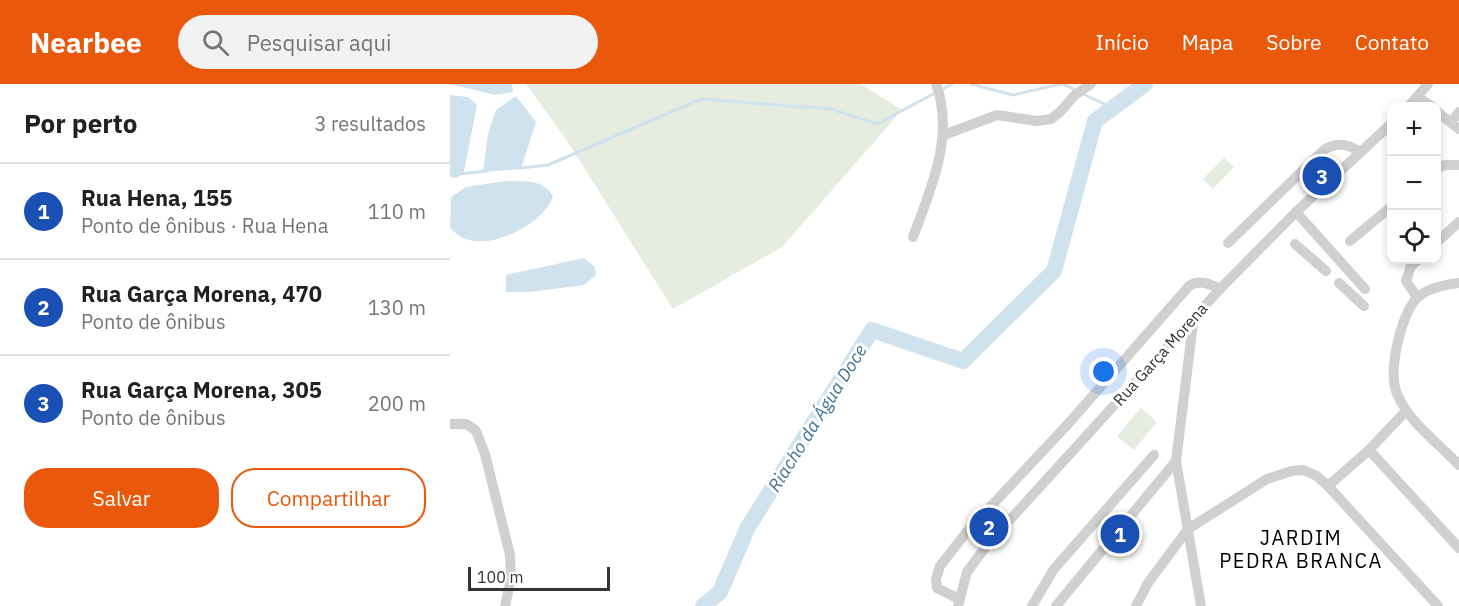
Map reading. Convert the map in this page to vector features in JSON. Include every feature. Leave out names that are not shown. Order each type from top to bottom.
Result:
[{"type":"street","points":[[913,237],[930,192],[944,135],[942,106],[936,84]]},
{"type":"street","points":[[944,135],[997,115],[1037,121],[1051,119],[1075,94],[1091,84]]},
{"type":"street","points":[[1413,102],[1428,84]]},
{"type":"street","points":[[1418,97],[1425,102]]},
{"type":"street","points":[[1441,114],[1455,125],[1459,112]]},
{"type":"street","name":"Rua Garça Morena","points":[[958,602],[967,572],[987,545],[1194,316],[1296,212],[1387,128]]},
{"type":"street","points":[[1228,243],[1325,149],[1342,144],[1350,145],[1360,152]]},
{"type":"street","points":[[1441,167],[1459,165]]},
{"type":"street","points":[[1350,241],[1387,210]]},
{"type":"street","points":[[1296,212],[1365,289]]},
{"type":"street","points":[[1441,239],[1459,222]]},
{"type":"street","points":[[1296,244],[1326,271]]},
{"type":"street","points":[[1315,261],[1328,247]]},
{"type":"street","points":[[1415,264],[1408,273],[1406,281],[1417,297]]},
{"type":"street","points":[[1356,279],[1342,287],[1364,306]]},
{"type":"street","points":[[958,602],[937,588],[936,579],[946,556],[1068,424],[1189,286],[1198,282],[1211,284],[1220,289]]},
{"type":"street","points":[[1459,283],[1427,291],[1417,297],[1403,325],[1393,370],[1397,394],[1406,411],[1459,465]]},
{"type":"street","points":[[1194,316],[1176,461],[1201,606]]},
{"type":"street","points":[[1328,486],[1369,450],[1406,411]]},
{"type":"street","points":[[450,424],[466,424],[476,431],[485,454],[510,555],[511,578],[505,606]]},
{"type":"street","points":[[1369,450],[1459,548]]},
{"type":"street","points":[[1056,606],[1091,544],[1154,455]]},
{"type":"street","points":[[1032,606],[1054,569],[1091,544],[1176,461]]},
{"type":"street","points":[[1136,606],[1148,583],[1188,529],[1277,475],[1303,470],[1317,476],[1328,486],[1438,606]]},
{"type":"shaded area","points":[[526,84],[861,84],[902,110],[782,247],[673,309],[566,139]]},
{"type":"shaded area","points":[[1224,158],[1234,167],[1213,189],[1203,179]]},
{"type":"shaded area","points":[[1141,408],[1157,422],[1134,450],[1117,436]]},
{"type":"water","points":[[450,84],[512,84],[513,92],[495,95]]},
{"type":"water","points":[[450,95],[468,97],[477,105],[464,171],[457,178],[450,177]]},
{"type":"water","points":[[516,96],[536,122],[521,169],[483,172],[488,134],[496,110]]},
{"type":"water","points":[[505,181],[526,181],[539,184],[553,197],[546,209],[535,220],[506,236],[490,241],[475,241],[461,237],[450,227],[451,197],[466,187]]},
{"type":"water","points":[[584,258],[595,267],[596,275],[584,285],[529,292],[506,292],[506,275]]},
{"type":"waterway","points":[[520,168],[548,165],[701,99],[831,109],[877,124],[952,84]]},
{"type":"waterway","points":[[971,84],[1013,95],[1061,84]]},
{"type":"waterway","points":[[1063,84],[1077,91]]},
{"type":"waterway","name":"Riacho da Água Doce","points":[[703,606],[720,592],[748,527],[872,330],[963,361],[1054,271],[1095,121],[1145,84]]},
{"type":"waterway","points":[[1083,94],[1113,108]]},
{"type":"waterway","points":[[450,175],[487,171]]},
{"type":"place","name":"Rua Garça Morena, 305","points":[[1322,176]]},
{"type":"place","name":"Rua Garça Morena, 470","points":[[989,527]]},
{"type":"place","name":"Rua Hena, 155","points":[[1120,534]]},
{"type":"district","name":"JARDIM PEDRA BRANCA","points":[[1301,548]]}]
